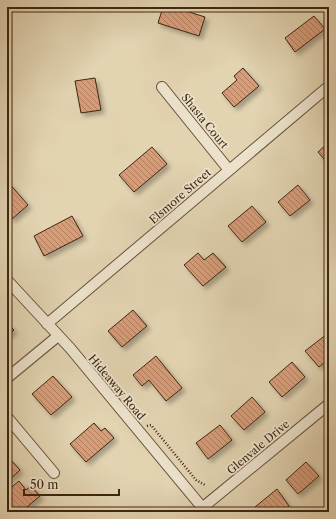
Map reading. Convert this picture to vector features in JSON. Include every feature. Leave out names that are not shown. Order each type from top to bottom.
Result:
[{"type":"street","name":"Elsmore Street","points":[[47,324],[329,86]]},
{"type":"street","name":"Shasta Court","points":[[162,87],[229,170]]},
{"type":"street","name":"Hideaway Road","points":[[7,280],[58,336],[204,510]]},
{"type":"street","points":[[7,378],[58,336]]},
{"type":"street","name":"Glenvale Drive","points":[[204,510],[329,404]]},
{"type":"street","points":[[7,417],[54,473]]},
{"type":"building","points":[[163,7],[173,7],[205,17],[199,36],[158,23]]},
{"type":"building","points":[[314,16],[325,29],[295,52],[285,38]]},
{"type":"building","points":[[243,68],[259,86],[234,107],[222,93],[237,80],[234,76]]},
{"type":"building","points":[[95,78],[101,110],[81,113],[75,81]]},
{"type":"building","points":[[329,142],[329,165],[318,152]]},
{"type":"building","points":[[152,147],[167,164],[134,192],[119,175]]},
{"type":"building","points":[[8,182],[28,205],[12,219],[7,214]]},
{"type":"building","points":[[298,185],[310,200],[290,216],[278,202]]},
{"type":"building","points":[[252,206],[266,222],[242,242],[228,226]]},
{"type":"building","points":[[72,216],[83,236],[44,256],[34,236]]},
{"type":"building","points":[[198,253],[204,260],[213,253],[226,267],[203,286],[184,265]]},
{"type":"building","points":[[133,310],[147,326],[122,347],[108,331]]},
{"type":"building","points":[[7,323],[14,330],[7,336]]},
{"type":"building","points":[[327,334],[329,336],[329,359],[319,367],[305,351]]},
{"type":"building","points":[[156,356],[182,388],[166,401],[149,380],[142,386],[133,375]]},
{"type":"building","points":[[292,362],[305,377],[282,397],[269,382]]},
{"type":"building","points":[[53,376],[72,397],[51,415],[32,394]]},
{"type":"building","points":[[252,397],[265,412],[244,430],[231,416]]},
{"type":"building","points":[[94,423],[101,431],[105,428],[114,438],[86,462],[70,444]]},
{"type":"building","points":[[220,425],[232,440],[208,459],[196,443]]},
{"type":"building","points":[[10,459],[20,470],[7,482],[7,462]]},
{"type":"building","points":[[306,462],[319,476],[298,494],[286,480]]},
{"type":"building","points":[[19,481],[26,490],[31,486],[40,496],[21,512],[7,512],[7,491]]},
{"type":"building","points":[[277,489],[289,506],[281,512],[259,512],[255,507]]}]
